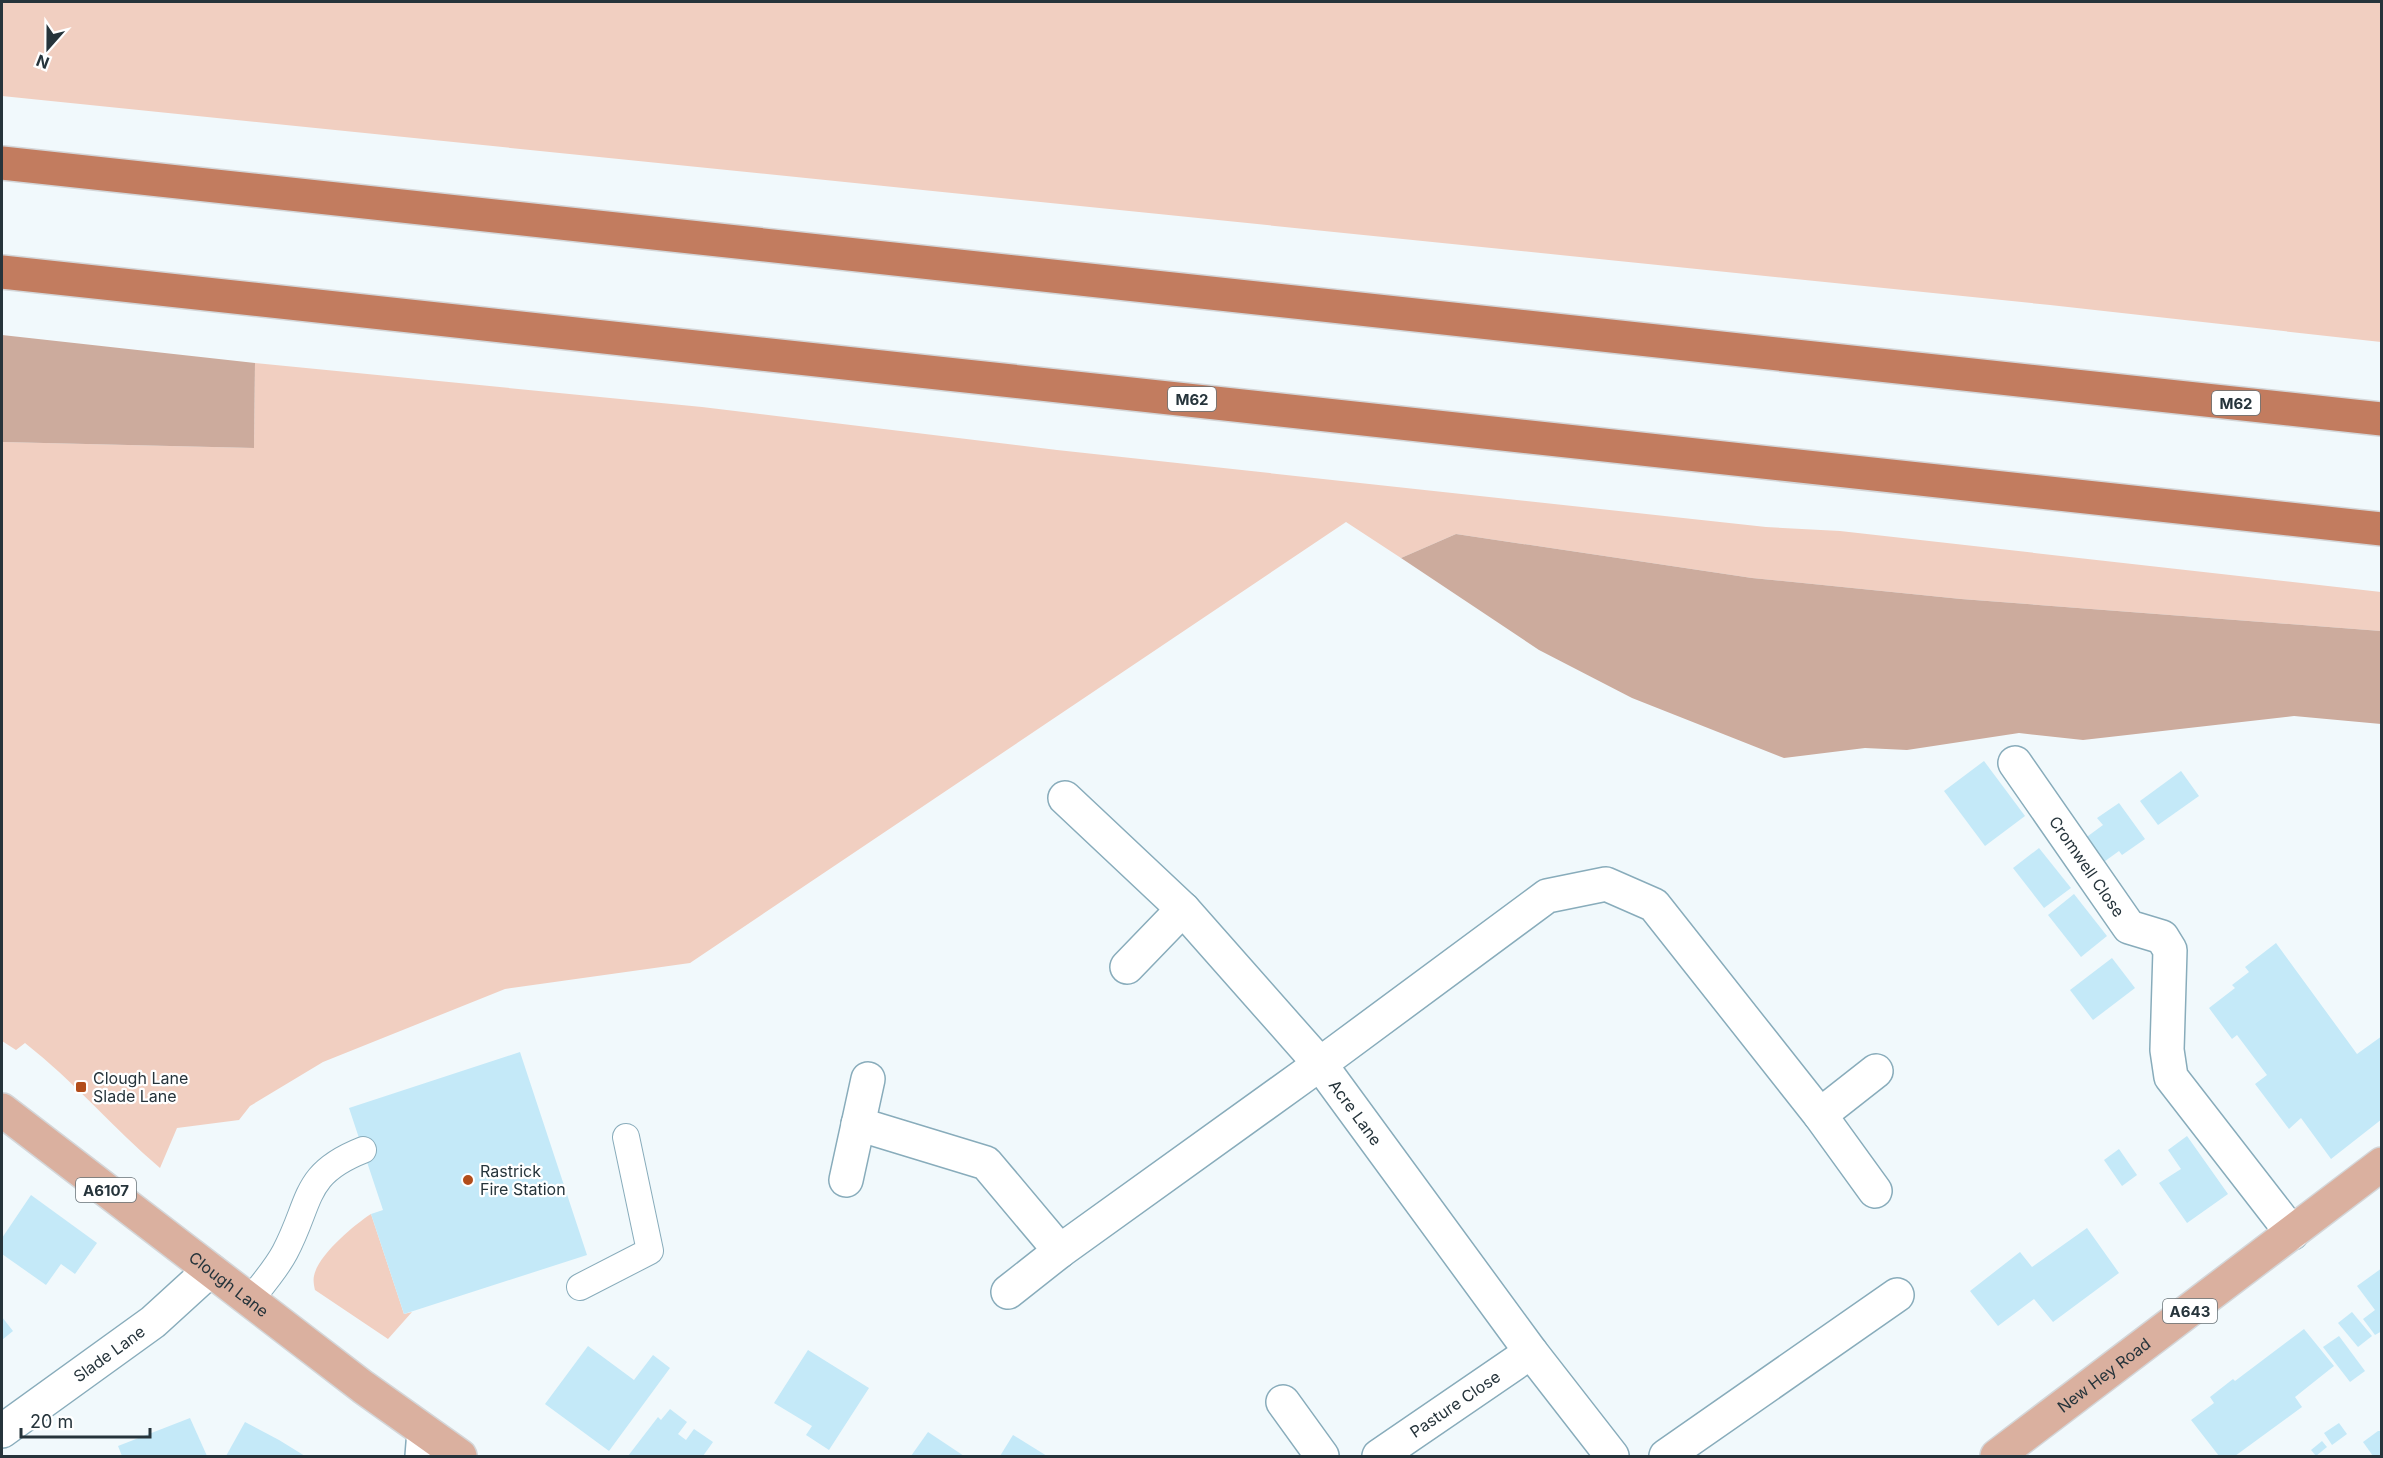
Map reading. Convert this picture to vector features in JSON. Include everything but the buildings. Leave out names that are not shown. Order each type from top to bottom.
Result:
[{"type":"highway","name":"M62","points":[[2,163],[2382,419]]},
{"type":"highway","name":"M62","points":[[2,272],[2382,529]]},
{"type":"main road","name":"Clough Lane","points":[[2,1110],[363,1388],[423,1444],[460,1456]]},
{"type":"main road","name":"New Hey Road","points":[[1997,1456],[2382,1164]]},
{"type":"street","name":"Cromwell Close","points":[[2015,764],[2128,927],[2162,937],[2170,950],[2167,1050],[2171,1077],[2292,1233]]},
{"type":"street","name":"Acre Lane","points":[[1065,798],[1183,909],[1320,1065],[1531,1352],[1612,1456]]},
{"type":"street","points":[[1008,1292],[1060,1251],[1320,1065],[1547,896],[1606,884],[1654,905],[1820,1115],[1875,1191]]},
{"type":"street","points":[[1127,967],[1183,909]]},
{"type":"street","points":[[1820,1115],[1876,1071]]},
{"type":"street","points":[[846,1180],[868,1079]]},
{"type":"street","points":[[858,1124],[986,1163],[1060,1251]]},
{"type":"street","points":[[2,1130],[48,1146]]},
{"type":"street","name":"Slade Lane","points":[[2,1431],[153,1322],[210,1270]]},
{"type":"street","points":[[1666,1456],[1897,1295]]},
{"type":"street","name":"Pasture Close","points":[[1379,1456],[1531,1352]]},
{"type":"street","points":[[1283,1402],[1322,1456]]},
{"type":"lane","points":[[580,1287],[650,1251],[626,1137]]},
{"type":"lane","points":[[250,1300],[284,1254],[318,1178],[341,1158],[363,1150]]},
{"type":"shaded area","points":[[2,2],[2381,2],[2381,342],[2050,305],[2,96]]},
{"type":"shaded area","points":[[2,335],[255,363],[254,448],[2,442]]},
{"type":"shaded area","points":[[255,363],[702,407],[1057,450],[1766,527],[1840,531],[2381,592],[2381,631],[1961,599],[1752,578],[1456,534],[1401,558],[1346,522],[690,963],[505,989],[323,1062],[250,1106],[239,1120],[177,1128],[160,1168],[25,1043],[16,1050],[2,1041],[2,442],[254,448]]},
{"type":"shaded area","points":[[1456,534],[1752,578],[1961,599],[2381,631],[2381,724],[2294,716],[2083,740],[2019,733],[1907,750],[1865,748],[1784,758],[1632,698],[1539,650],[1401,558]]},
{"type":"shaded area","points":[[371,1214],[404,1314],[412,1312],[388,1339],[315,1290],[314,1285],[317,1268],[329,1250],[355,1225]]},
{"type":"place","name":"Clough Lane Slade Lane","points":[[81,1087]]},
{"type":"place","name":"Rastrick Fire Station","points":[[468,1180]]}]
